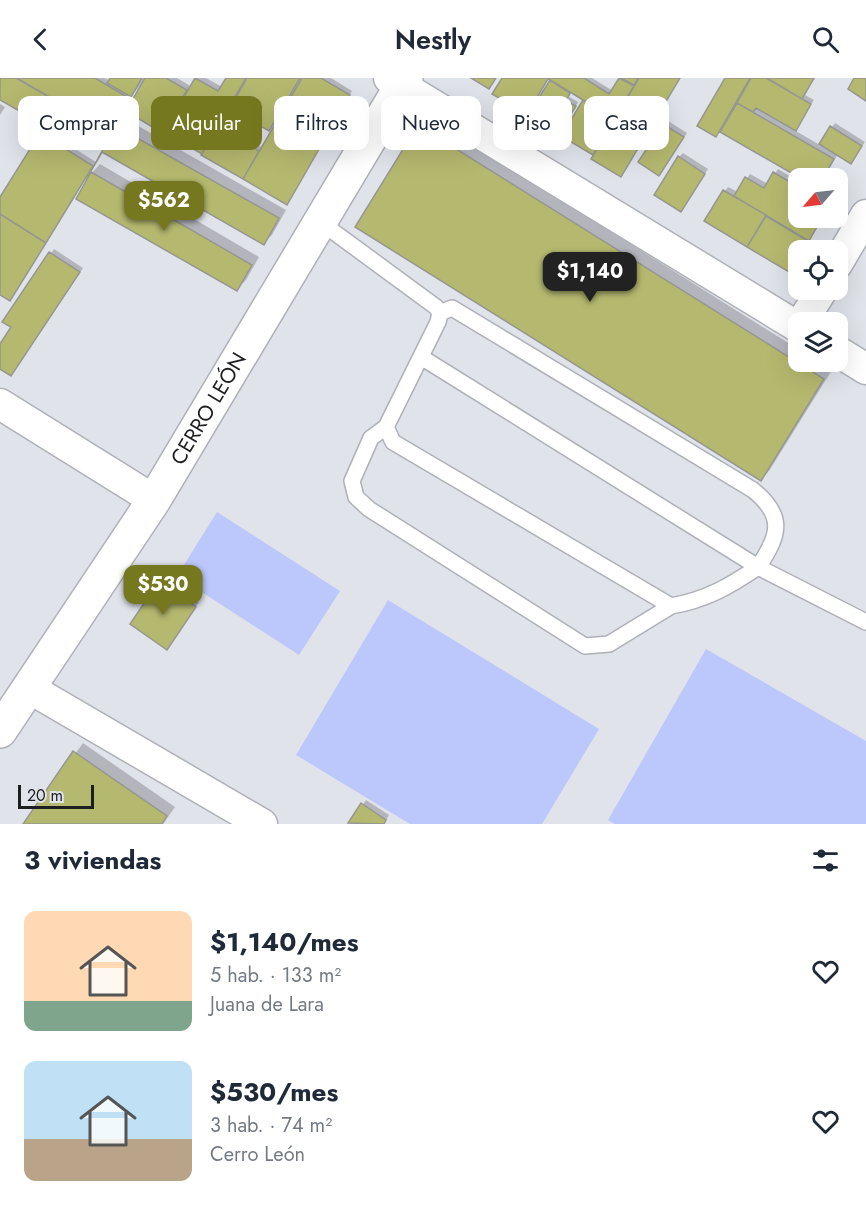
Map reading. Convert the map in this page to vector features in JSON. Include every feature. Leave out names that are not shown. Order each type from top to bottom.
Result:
[{"type":"street","name":"CERRO LEÓN","points":[[0,731],[154,500],[319,221],[399,80]]},
{"type":"street","points":[[399,80],[788,321]]},
{"type":"street","points":[[848,245],[866,215]]},
{"type":"street","points":[[848,358],[866,369]]},
{"type":"street","points":[[0,404],[154,500]]},
{"type":"street","points":[[29,688],[262,824]]},
{"type":"lane","points":[[319,221],[436,307],[440,314],[386,427],[371,438],[351,481],[356,497],[369,508],[585,646],[597,647],[609,644],[671,606],[697,602],[719,592],[758,567],[773,545],[778,523],[766,500],[452,308],[440,314]]},
{"type":"lane","points":[[421,357],[758,567],[866,622]]},
{"type":"lane","points":[[386,427],[393,442],[671,606]]},
{"type":"shaded area","points":[[217,512],[340,591],[299,655],[177,576]]},
{"type":"shaded area","points":[[388,600],[599,729],[542,824],[410,824],[296,755]]},
{"type":"shaded area","points":[[706,649],[866,741],[866,824],[615,824],[608,820]]},
{"type":"building","points":[[0,78],[16,78],[48,96],[18,96],[18,110],[0,100]]},
{"type":"building","points":[[17,78],[95,78],[126,96],[48,96]]},
{"type":"building","points":[[110,78],[142,78],[132,96],[107,83]]},
{"type":"building","points":[[145,78],[166,78],[187,90],[184,96],[151,96],[151,126],[139,119],[139,96],[135,96]]},
{"type":"building","points":[[195,78],[218,91],[226,78],[246,78],[236,96],[185,96]]},
{"type":"building","points":[[247,78],[300,78],[289,96],[274,96],[274,122],[269,131],[262,127],[262,96],[237,96]]},
{"type":"building","points":[[302,78],[321,78],[350,95],[349,96],[291,96]]},
{"type":"building","points":[[471,78],[496,78],[489,89]]},
{"type":"building","points":[[502,78],[548,79],[538,96],[496,96],[492,94]]},
{"type":"building","points":[[547,78],[584,78],[609,94],[619,78],[634,86],[628,96],[584,96],[584,101]]},
{"type":"building","points":[[621,78],[638,78],[634,85]]},
{"type":"building","points":[[639,78],[680,78],[669,96],[628,96]]},
{"type":"building","points":[[725,78],[750,78],[716,137],[697,126]]},
{"type":"building","points":[[751,78],[766,78],[811,104],[796,131],[756,108],[753,112],[737,103]]},
{"type":"building","points":[[767,78],[814,78],[802,99]]},
{"type":"building","points":[[854,78],[866,78],[866,101],[848,89]]},
{"type":"building","points":[[550,80],[570,93],[568,96],[540,96]]},
{"type":"building","points":[[584,101],[584,150],[572,143],[572,118]]},
{"type":"building","points":[[737,103],[834,159],[829,168],[788,168],[788,171],[720,132]]},
{"type":"building","points":[[274,126],[274,150],[318,150],[287,205],[243,179]]},
{"type":"building","points":[[830,126],[862,146],[851,164],[819,144]]},
{"type":"building","points":[[669,128],[684,137],[659,176],[638,162],[646,150],[669,150]]},
{"type":"building","points":[[139,139],[151,146],[151,150],[159,150],[279,218],[264,245],[102,152],[91,171],[103,150],[139,150]]},
{"type":"building","points":[[29,150],[67,150],[93,166],[46,243],[0,214],[0,197]]},
{"type":"building","points":[[204,150],[259,151],[243,179],[201,155]]},
{"type":"building","points":[[403,150],[458,150],[788,356],[788,372],[813,372],[824,379],[761,481],[355,227]]},
{"type":"building","points":[[585,150],[596,150],[593,155]]},
{"type":"building","points":[[596,150],[637,150],[621,177],[591,159]]},
{"type":"building","points":[[678,156],[705,174],[681,212],[654,195]]},
{"type":"building","points":[[91,172],[252,265],[237,291],[76,199]]},
{"type":"building","points":[[773,172],[788,181],[788,228],[816,228],[810,240],[807,240],[734,196],[745,177],[764,188]]},
{"type":"building","points":[[723,190],[766,215],[747,247],[704,221]]},
{"type":"building","points":[[0,214],[46,243],[10,301],[0,295]]},
{"type":"building","points":[[766,216],[806,240],[788,240],[788,271],[747,247]]},
{"type":"building","points":[[49,252],[80,272],[11,376],[0,369],[0,344],[11,327],[2,322]]},
{"type":"building","points":[[159,581],[196,607],[167,650],[130,624]]},
{"type":"building","points":[[73,751],[167,816],[162,824],[23,824]]},
{"type":"building","points":[[361,803],[386,820],[384,824],[348,823]]}]
